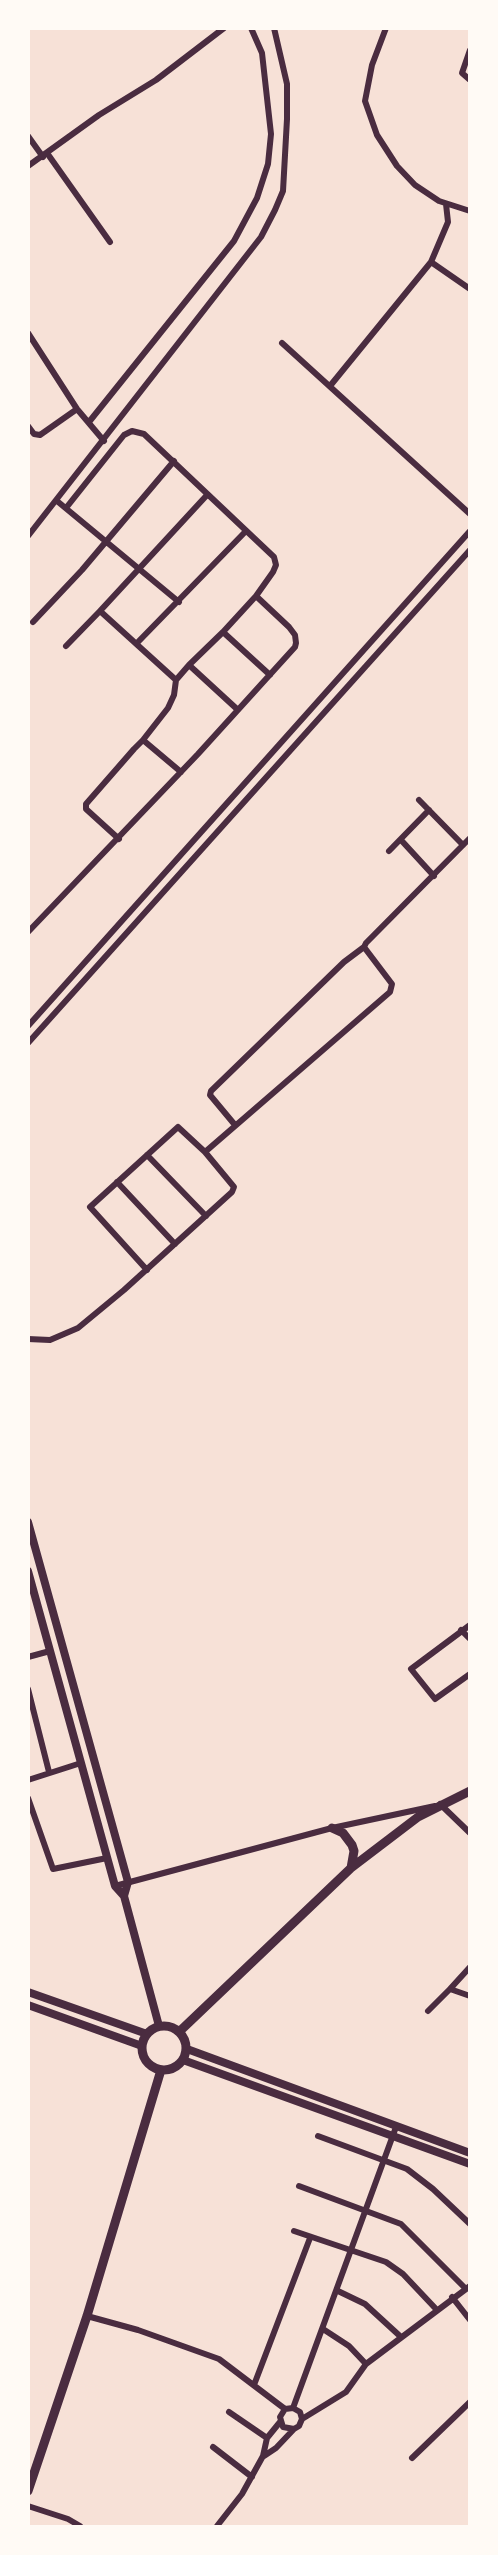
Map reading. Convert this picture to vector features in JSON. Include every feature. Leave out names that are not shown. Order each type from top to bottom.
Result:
[{"type":"highway","points":[[180,2031],[351,1868],[402,1827],[437,1805],[470,1791]]},
{"type":"highway","points":[[332,1828],[343,1833],[352,1845],[351,1868]]},
{"type":"highway","points":[[167,2025],[180,2031],[187,2049],[183,2060],[173,2068],[161,2070],[152,2067],[145,2060],[142,2046],[147,2034],[159,2026],[167,2025]]},
{"type":"highway","points":[[28,2491],[87,2316],[161,2070]]},
{"type":"main road","points":[[28,1992],[147,2034]]},
{"type":"main road","points":[[28,2005],[142,2046]]},
{"type":"main road","points":[[187,2049],[470,2154]]},
{"type":"main road","points":[[183,2060],[391,2141],[470,2164]]},
{"type":"street","points":[[28,166],[99,115],[156,80],[224,28]]},
{"type":"street","points":[[90,423],[234,241],[257,198],[268,164],[272,134],[262,54],[251,28]]},
{"type":"street","points":[[28,536],[261,237],[275,210],[283,190],[287,84],[274,28]]},
{"type":"street","points":[[386,28],[366,86],[365,101],[368,115],[377,135],[397,166],[427,194],[446,204],[470,211]]},
{"type":"street","points":[[470,50],[462,73],[470,80]]},
{"type":"street","points":[[28,136],[45,155],[110,243]]},
{"type":"street","points":[[330,386],[431,262],[448,222],[446,204]]},
{"type":"street","points":[[431,262],[470,290]]},
{"type":"street","points":[[28,333],[77,408],[103,440]]},
{"type":"street","points":[[28,346],[35,342]]},
{"type":"street","points":[[282,343],[470,514]]},
{"type":"street","points":[[28,426],[34,434],[40,435],[77,408]]},
{"type":"street","points":[[66,508],[128,432],[138,431],[174,461],[207,495],[271,553],[276,565],[256,596],[176,680],[174,694],[168,708],[143,740],[86,802],[86,809],[119,839]]},
{"type":"street","points":[[33,622],[174,461]]},
{"type":"street","points":[[66,646],[207,495]]},
{"type":"street","points":[[57,501],[107,540],[179,602]]},
{"type":"street","points":[[137,643],[246,531]]},
{"type":"street","points":[[28,1026],[267,761],[391,616],[470,531]]},
{"type":"street","points":[[28,1043],[470,550]]},
{"type":"street","points":[[437,567],[445,576]]},
{"type":"street","points":[[28,932],[119,839],[295,647],[296,638],[289,627],[256,596]]},
{"type":"street","points":[[100,610],[176,680]]},
{"type":"street","points":[[223,632],[270,675]]},
{"type":"street","points":[[189,665],[238,710]]},
{"type":"street","points":[[143,740],[181,772]]},
{"type":"street","points":[[420,800],[463,845]]},
{"type":"street","points":[[389,851],[429,810]]},
{"type":"street","points":[[235,1125],[210,1095],[211,1091],[344,962],[364,947],[368,940],[469,839]]},
{"type":"street","points":[[401,840],[434,876]]},
{"type":"street","points":[[205,1152],[390,992],[392,984],[389,978],[364,947]]},
{"type":"street","points":[[28,1339],[50,1340],[78,1328],[147,1270],[234,1189],[205,1152],[178,1127],[89,1210],[147,1270]]},
{"type":"street","points":[[147,1155],[206,1216]]},
{"type":"street","points":[[117,1182],[175,1244]]},
{"type":"street","points":[[28,1522],[128,1882],[124,1896]]},
{"type":"street","points":[[28,1571],[115,1887],[124,1896],[159,2026]]},
{"type":"street","points":[[470,1625],[411,1669],[435,1700],[470,1674]]},
{"type":"street","points":[[461,1630],[470,1639]]},
{"type":"street","points":[[28,1657],[50,1651]]},
{"type":"street","points":[[28,1689],[50,1772]]},
{"type":"street","points":[[28,1780],[81,1763]]},
{"type":"street","points":[[88,1788],[102,1784]]},
{"type":"street","points":[[28,1798],[52,1869],[107,1857]]},
{"type":"street","points":[[115,1887],[332,1828],[437,1805],[470,1833]]},
{"type":"street","points":[[428,2011],[470,1967]]},
{"type":"street","points":[[450,1989],[470,1996]]},
{"type":"street","points":[[293,2408],[338,2291],[396,2127]]},
{"type":"street","points":[[318,2136],[386,2156],[420,2176],[470,2224]]},
{"type":"street","points":[[263,2456],[276,2448],[299,2426],[302,2419],[346,2392],[366,2364],[467,2287],[409,2229],[366,2210],[299,2186]]},
{"type":"street","points":[[294,2231],[386,2262],[403,2274],[436,2309]]},
{"type":"street","points":[[254,2385],[310,2238]]},
{"type":"street","points":[[338,2291],[365,2304],[401,2337]]},
{"type":"street","points":[[452,2297],[470,2320]]},
{"type":"street","points":[[87,2316],[209,2355],[236,2371],[285,2409],[293,2408],[300,2412],[302,2419]]},
{"type":"street","points":[[323,2329],[349,2346],[366,2364]]},
{"type":"street","points":[[412,2458],[470,2402]]},
{"type":"street","points":[[217,2526],[252,2477],[263,2456],[267,2438],[280,2422],[285,2409]]},
{"type":"street","points":[[229,2412],[267,2438]]},
{"type":"street","points":[[280,2422],[288,2429],[294,2429]]},
{"type":"street","points":[[213,2447],[252,2477]]},
{"type":"street","points":[[28,2506],[68,2519],[80,2526]]}]
